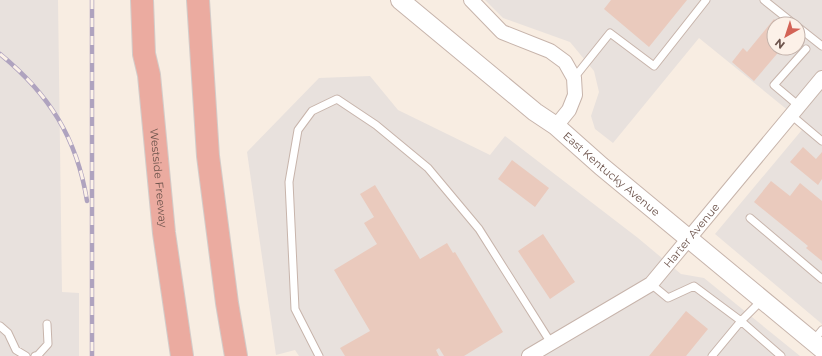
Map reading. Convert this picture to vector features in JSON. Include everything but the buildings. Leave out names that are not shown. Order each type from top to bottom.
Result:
[{"type":"highway","name":"Westside Freeway","points":[[142,0],[144,54],[148,75],[164,233],[182,356]]},
{"type":"highway","points":[[198,0],[208,156],[227,303],[236,356]]},
{"type":"highway","points":[[144,54],[138,76],[146,164],[170,356]]},
{"type":"highway","points":[[227,303],[244,356]]},
{"type":"street","name":"East Kentucky Avenue","points":[[400,0],[535,112],[556,126],[600,166],[762,300],[819,340]]},
{"type":"street","points":[[471,0],[502,32],[550,51],[565,62],[574,78],[575,95],[569,110],[556,126]]},
{"type":"street","name":"Harter Avenue","points":[[529,356],[651,284],[822,78]]},
{"type":"lane","points":[[574,78],[610,33],[654,66],[706,0]]},
{"type":"lane","points":[[764,0],[784,16]]},
{"type":"lane","points":[[806,33],[822,46]]},
{"type":"lane","points":[[800,56],[774,85],[822,141]]},
{"type":"lane","points":[[319,356],[295,309],[289,182],[298,130],[312,112],[337,99],[376,125],[428,168],[480,229],[551,343]]},
{"type":"lane","points":[[750,218],[822,279]]},
{"type":"lane","points":[[651,284],[668,298],[694,286],[740,321],[781,356]]},
{"type":"lane","points":[[712,356],[740,321],[762,300]]},
{"type":"lane","points":[[35,356],[38,355],[48,344],[47,324]]},
{"type":"lane","points":[[0,326],[8,333],[16,350],[26,356]]},
{"type":"shaded area","points":[[0,0],[58,0],[62,292],[79,293],[79,356],[0,356]]},
{"type":"shaded area","points":[[485,0],[822,0],[822,324],[715,234],[806,125],[699,38],[613,143],[595,129],[591,116],[599,92],[594,71],[570,42],[503,18]]},
{"type":"shaded area","points":[[370,76],[398,110],[490,155],[505,136],[638,238],[681,274],[704,278],[800,356],[299,356],[295,350],[276,355],[247,152],[319,78]]},
{"type":"railway","points":[[92,0],[92,356]]},
{"type":"railway","points":[[0,54],[33,85],[58,119],[68,137],[76,157],[87,201]]}]
